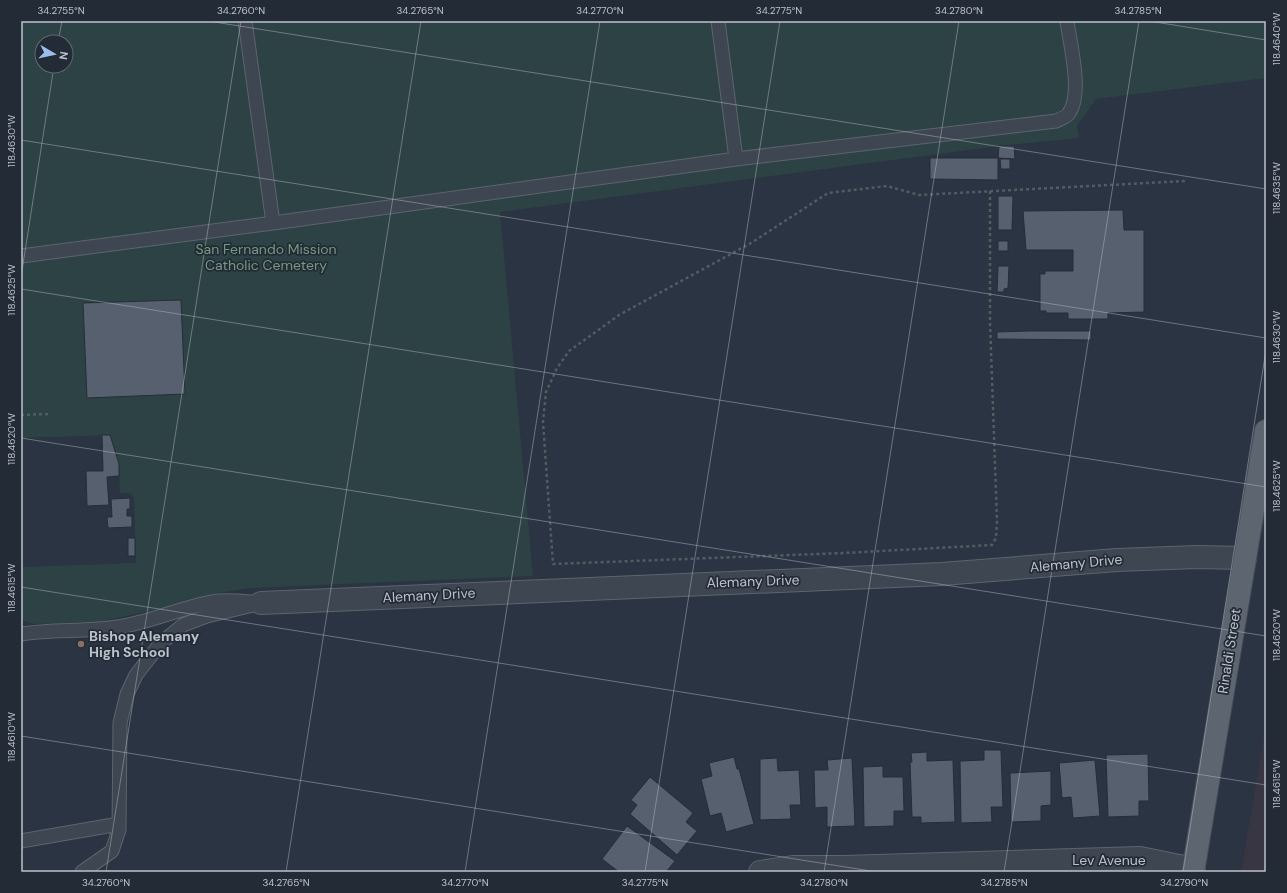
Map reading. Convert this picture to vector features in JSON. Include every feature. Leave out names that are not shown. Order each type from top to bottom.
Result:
[{"type":"main road","name":"Rinaldi Street","points":[[1193,870],[1266,431]]},
{"type":"street","name":"Alemany Drive","points":[[261,603],[942,574],[1117,560],[1196,557],[1244,558]]},
{"type":"street","name":"Lev Avenue","points":[[760,872],[793,867],[844,868],[1140,858],[1193,870]]},
{"type":"lane","points":[[245,21],[273,223]]},
{"type":"lane","points":[[718,21],[736,159]]},
{"type":"lane","points":[[21,256],[736,159],[1056,121],[1068,115],[1074,105],[1076,90],[1066,21]]},
{"type":"lane","points":[[21,634],[41,631],[103,629],[139,624],[195,606],[218,601],[261,603]]},
{"type":"lane","points":[[82,872],[112,851],[118,824],[120,723],[127,694],[136,675],[160,644],[183,625],[207,616],[261,603]]},
{"type":"lane","points":[[21,841],[118,824]]},
{"type":"path","points":[[990,191],[990,322],[997,521],[996,538],[992,545],[844,553],[553,564],[543,422],[546,392],[557,368],[569,351],[619,315],[751,243],[828,193],[887,186],[919,195],[1185,180]]},
{"type":"path","points":[[21,415],[49,414]]},
{"type":"shaded area","points":[[1266,725],[1266,872],[1241,872]]},
{"type":"green space","name":"San Fernando Mission Catholic Cemetery","points":[[21,21],[1266,21],[1266,78],[1096,99],[1077,126],[1079,138],[999,146],[500,212],[533,576],[251,588],[217,593],[160,609],[97,622],[34,624],[21,620],[21,567],[136,563],[134,497],[130,493],[120,493],[119,464],[110,435],[21,438]]},
{"type":"building","points":[[999,146],[1014,146],[1015,159],[998,158]]},
{"type":"building","points":[[930,158],[998,158],[998,180],[930,179]]},
{"type":"building","points":[[1000,159],[1010,159],[1010,169],[1001,169]]},
{"type":"building","points":[[998,196],[1013,196],[1012,230],[998,230]]},
{"type":"building","points":[[1123,210],[1124,230],[1144,230],[1144,312],[1108,313],[1108,319],[1068,319],[1068,313],[1046,313],[1046,311],[1040,311],[1040,274],[1045,274],[1045,271],[1073,271],[1073,250],[1026,250],[1023,211]]},
{"type":"building","points":[[998,241],[1008,241],[1008,251],[998,251]]},
{"type":"building","points":[[998,266],[1009,266],[1008,288],[1004,289],[1004,292],[997,292]]},
{"type":"building","points":[[181,300],[185,394],[87,398],[83,303]]},
{"type":"building","points":[[1091,331],[1091,340],[997,339],[997,332]]},
{"type":"building","points":[[102,435],[110,435],[119,464],[119,476],[107,477],[109,505],[87,506],[86,471],[103,471]]},
{"type":"building","points":[[130,498],[130,509],[127,509],[127,516],[132,516],[132,527],[108,528],[107,517],[112,517],[111,499]]},
{"type":"building","points":[[128,538],[135,538],[135,556],[128,556]]},
{"type":"building","points":[[984,750],[1001,750],[1003,807],[991,807],[992,822],[961,823],[960,761],[984,760]]},
{"type":"building","points":[[927,752],[927,761],[953,760],[955,822],[921,823],[921,817],[912,817],[911,753]]},
{"type":"building","points":[[1148,754],[1149,801],[1139,801],[1139,816],[1108,817],[1106,755]]},
{"type":"building","points":[[734,757],[737,769],[739,769],[754,824],[726,832],[721,813],[710,816],[701,779],[712,776],[709,763]]},
{"type":"building","points":[[777,758],[778,771],[799,770],[801,805],[790,805],[791,819],[760,820],[760,759]]},
{"type":"building","points":[[852,758],[855,826],[827,827],[827,807],[815,808],[814,770],[828,770],[827,760]]},
{"type":"building","points":[[1095,760],[1100,816],[1073,818],[1071,797],[1062,798],[1059,763]]},
{"type":"building","points":[[883,766],[883,777],[903,777],[904,811],[894,811],[894,826],[864,827],[863,767]]},
{"type":"building","points":[[1051,771],[1051,805],[1041,806],[1041,821],[1011,822],[1010,773]]},
{"type":"building","points":[[650,777],[693,813],[686,822],[697,831],[677,855],[630,814],[637,805],[631,800]]},
{"type":"building","points":[[627,826],[675,861],[666,872],[619,872],[602,859]]},
{"type":"place","name":"Bishop Alemany High School","points":[[81,644]]}]
